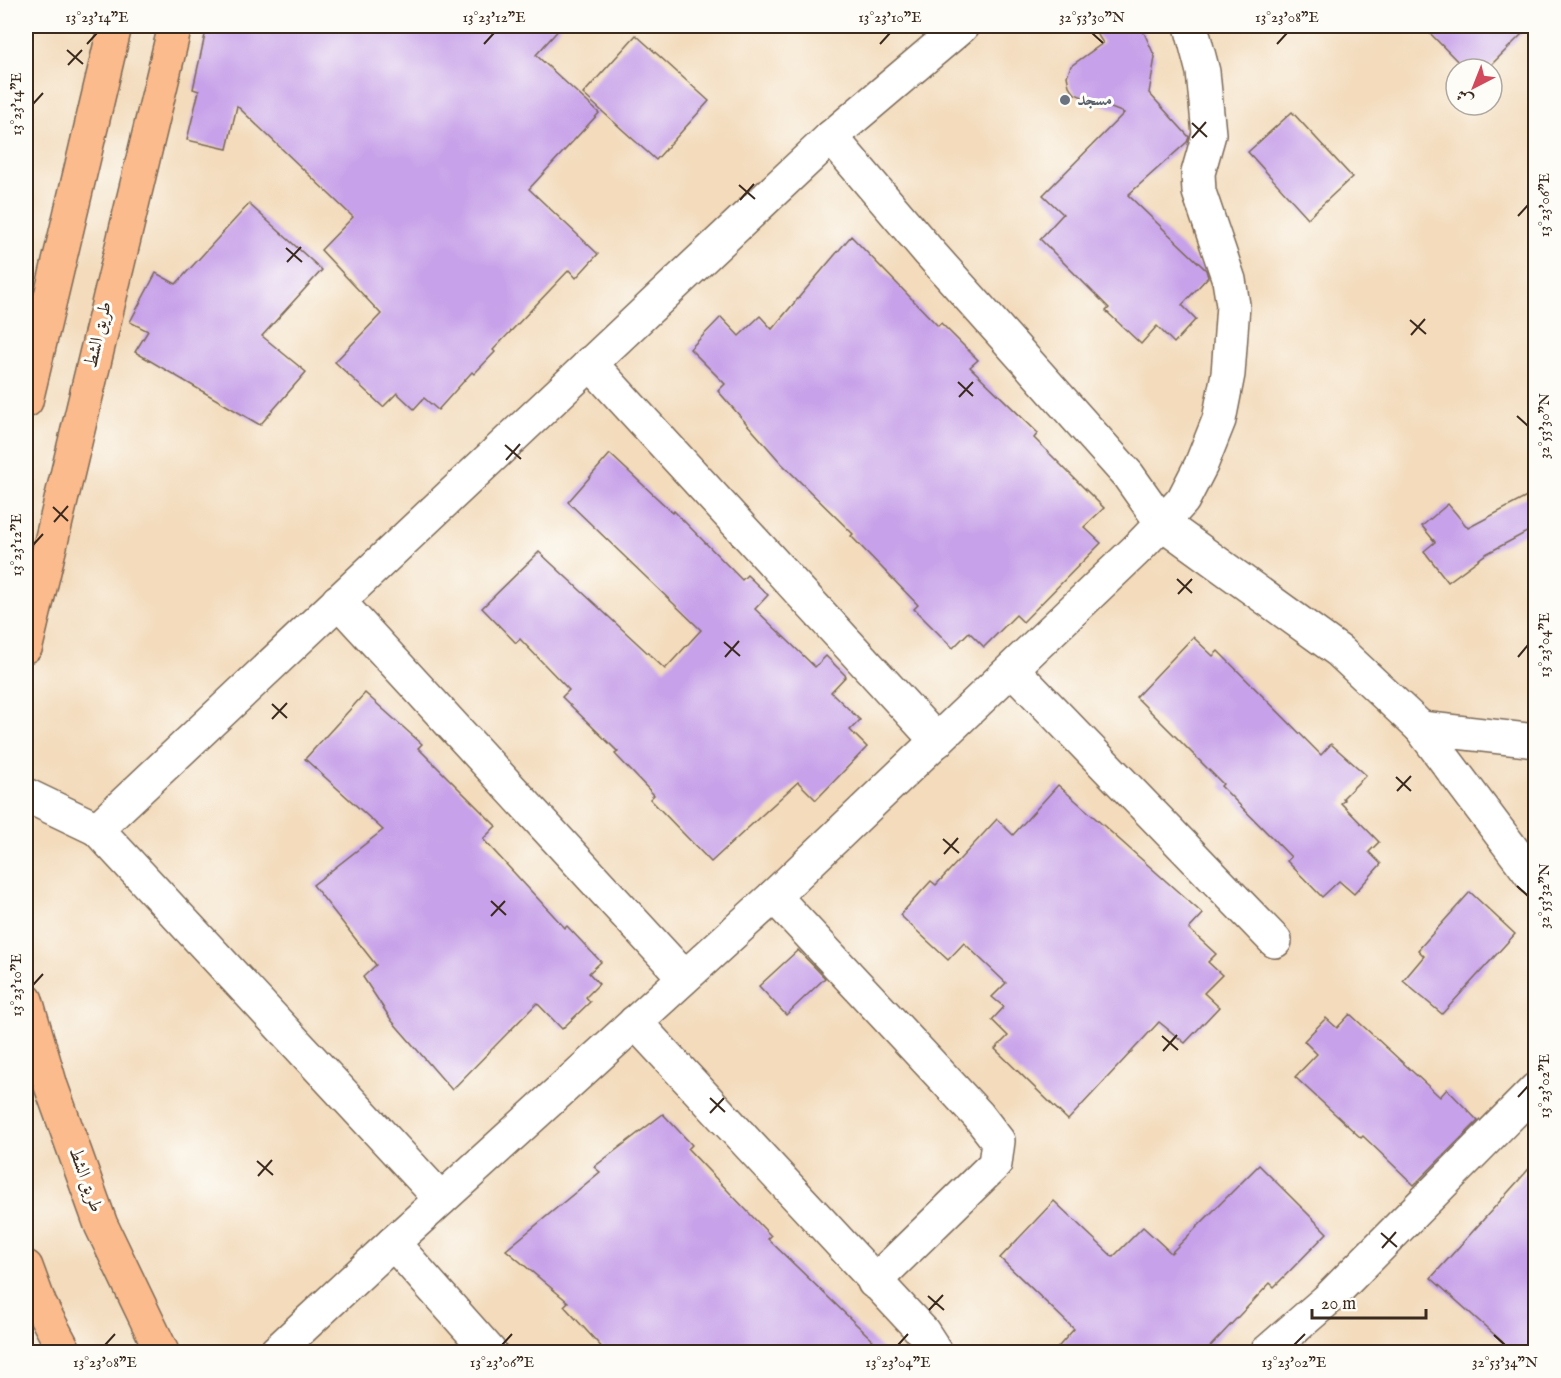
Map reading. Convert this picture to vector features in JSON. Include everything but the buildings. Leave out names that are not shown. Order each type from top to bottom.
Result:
[{"type":"highway","points":[[26,400],[115,26]]},
{"type":"highway","name":"طريق الشط","points":[[26,646],[175,26]]},
{"type":"highway","name":"طريق الشط","points":[[26,1000],[51,1086],[101,1225],[162,1353]]},
{"type":"highway","points":[[26,1267],[39,1305],[65,1353]]},
{"type":"street","points":[[97,829],[831,137],[962,26]]},
{"type":"street","points":[[276,1353],[393,1243],[774,896],[1012,669],[1184,500],[1219,420],[1228,374],[1233,305],[1229,280],[1199,192],[1198,173],[1209,134],[1203,72],[1191,26]]},
{"type":"street","points":[[831,137],[929,252],[1128,475],[1162,523],[1339,651],[1421,728],[1536,881]]},
{"type":"street","points":[[590,363],[937,741]]},
{"type":"street","points":[[338,601],[684,977]]},
{"type":"street","points":[[1012,669],[1275,941]]},
{"type":"street","points":[[1421,728],[1536,741]]},
{"type":"street","points":[[26,795],[97,829],[441,1199]]},
{"type":"street","points":[[774,896],[978,1115],[998,1141],[995,1164],[874,1282]]},
{"type":"street","points":[[635,1022],[874,1282],[923,1332],[936,1353]]},
{"type":"street","points":[[1268,1353],[1328,1299],[1536,1089]]},
{"type":"street","points":[[393,1243],[490,1353]]},
{"type":"place","name":"مسجد","points":[[1065,100]]}]
